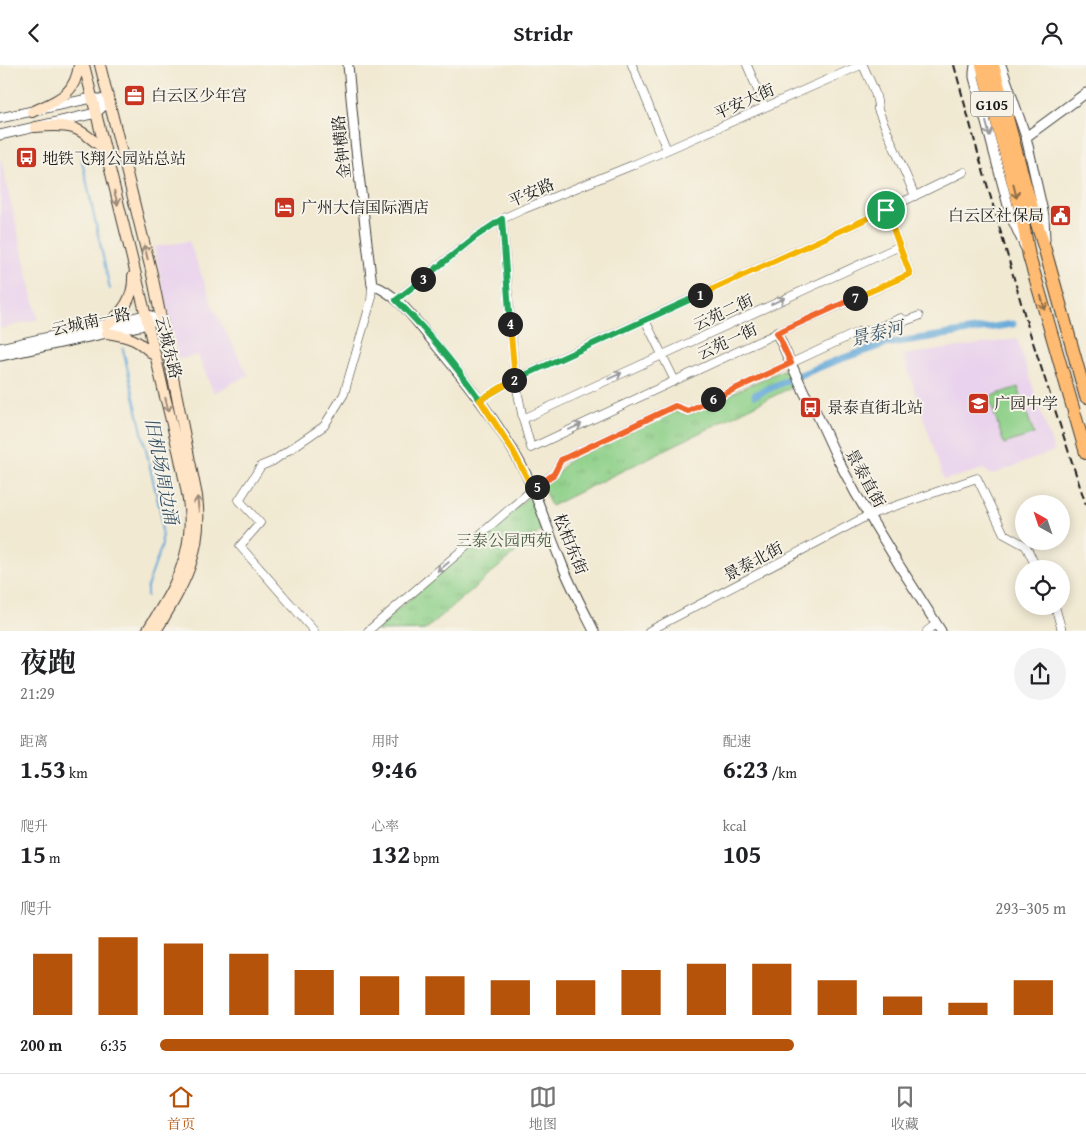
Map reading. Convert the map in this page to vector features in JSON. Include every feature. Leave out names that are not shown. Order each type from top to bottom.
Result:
[{"type":"highway","name":"G105","points":[[982,65],[1014,141],[1021,212],[1030,256],[1086,453]]},
{"type":"highway","name":"G105","points":[[993,65],[1086,397]]},
{"type":"main road","points":[[32,112],[68,93],[74,84],[79,65]]},
{"type":"main road","name":"云城东路","points":[[84,65],[156,357],[189,504],[189,535],[182,568],[175,584],[147,631]]},
{"type":"main road","name":"云城东路","points":[[100,65],[152,274],[197,496],[199,525],[192,563],[184,583],[156,631]]},
{"type":"main road","points":[[35,127],[58,125],[75,129],[83,132],[105,151]]},
{"type":"main road","points":[[132,265],[134,281],[127,304],[106,329],[133,339],[156,357]]},
{"type":"main road","points":[[137,279],[146,283],[152,274]]},
{"type":"street","name":"金钟横路","points":[[348,65],[372,285]]},
{"type":"street","points":[[632,65],[667,150]]},
{"type":"street","points":[[747,65],[765,107]]},
{"type":"street","points":[[862,65],[876,94],[878,111],[915,196]]},
{"type":"street","name":"平安大街","points":[[667,150],[862,65]]},
{"type":"street","points":[[975,65],[974,77],[1012,221],[1030,256]]},
{"type":"street","points":[[1001,65],[1014,141],[1086,93]]},
{"type":"street","points":[[0,118],[92,98],[109,101]]},
{"type":"street","points":[[0,135],[96,113],[109,101]]},
{"type":"street","points":[[12,116],[19,119],[20,124],[15,132]]},
{"type":"street","name":"平安路","points":[[396,300],[475,237],[502,219],[667,150]]},
{"type":"street","points":[[480,400],[515,379],[886,210],[964,172]]},
{"type":"street","points":[[886,210],[900,246]]},
{"type":"street","points":[[502,219],[515,379],[523,419]]},
{"type":"street","name":"云苑一街","points":[[523,419],[531,448],[777,333],[910,274],[900,246]]},
{"type":"street","name":"云苑二街","points":[[523,419],[900,246]]},
{"type":"street","points":[[314,631],[240,546],[260,523],[239,500],[261,466],[272,461],[324,426],[344,394],[371,301],[372,285]]},
{"type":"street","name":"松柏东街","points":[[372,285],[382,289],[396,300],[435,343],[480,400],[513,451],[533,489],[566,573],[594,631]]},
{"type":"street","points":[[368,631],[533,489],[554,474],[561,460],[675,406],[688,411],[858,332],[872,331],[901,318],[905,321],[920,316]]},
{"type":"street","name":"云城南一路","points":[[0,356],[161,317]]},
{"type":"street","points":[[645,320],[675,381]]},
{"type":"street","name":"云城南一路","points":[[0,348],[56,336],[106,329]]},
{"type":"street","name":"景泰直街","points":[[777,333],[805,394],[868,515],[939,627]]},
{"type":"street","name":"景泰北街","points":[[649,631],[868,515],[977,478],[1004,534],[1026,546],[1033,560]]},
{"type":"street","points":[[1058,615],[1062,631]]},
{"type":"street","points":[[927,631],[939,627]]},
{"type":"shaded area","points":[[0,156],[38,319],[0,329]]},
{"type":"shaded area","points":[[189,241],[214,309],[248,375],[214,393],[198,355],[178,359],[154,247]]},
{"type":"shaded area","name":"广园中学","points":[[1017,339],[1054,451],[991,475],[983,469],[944,480],[903,355]]},
{"type":"green space","points":[[787,368],[796,385],[551,506],[542,485],[555,476],[570,459],[674,411],[688,413]]},
{"type":"green space","points":[[1018,387],[1034,434],[1004,444],[989,397]]},
{"type":"green space","name":"三泰公园西苑","points":[[530,496],[544,528],[425,630],[378,631],[376,628]]},
{"type":"waterway","name":"旧机场周边涌","points":[[81,156],[110,289]]},
{"type":"waterway","name":"景泰河","points":[[755,395],[835,361],[885,344],[1013,324]]},
{"type":"waterway","name":"旧机场周边涌","points":[[123,349],[161,515],[162,545],[147,587],[147,596]]},
{"type":"railway","points":[[954,65],[1028,327],[1086,505]]},
{"type":"place","name":"白云区少年宫","points":[[135,95]]},
{"type":"place","name":"地铁飞翔公园站总站","points":[[26,158]]},
{"type":"place","name":"广州大信国际酒店","points":[[285,207]]},
{"type":"place","name":"白云区社保局","points":[[1060,215]]},
{"type":"place","name":"广园中学","points":[[978,403]]},
{"type":"place","name":"景泰直街北站","points":[[811,407]]},
{"type":"route","points":[[886,210],[515,379],[480,400],[462,375],[407,310],[396,300],[475,237],[502,219],[515,379],[480,400],[513,451],[533,489],[554,474],[561,460],[675,406],[688,411],[791,363],[777,333],[910,274],[886,210]]}]
